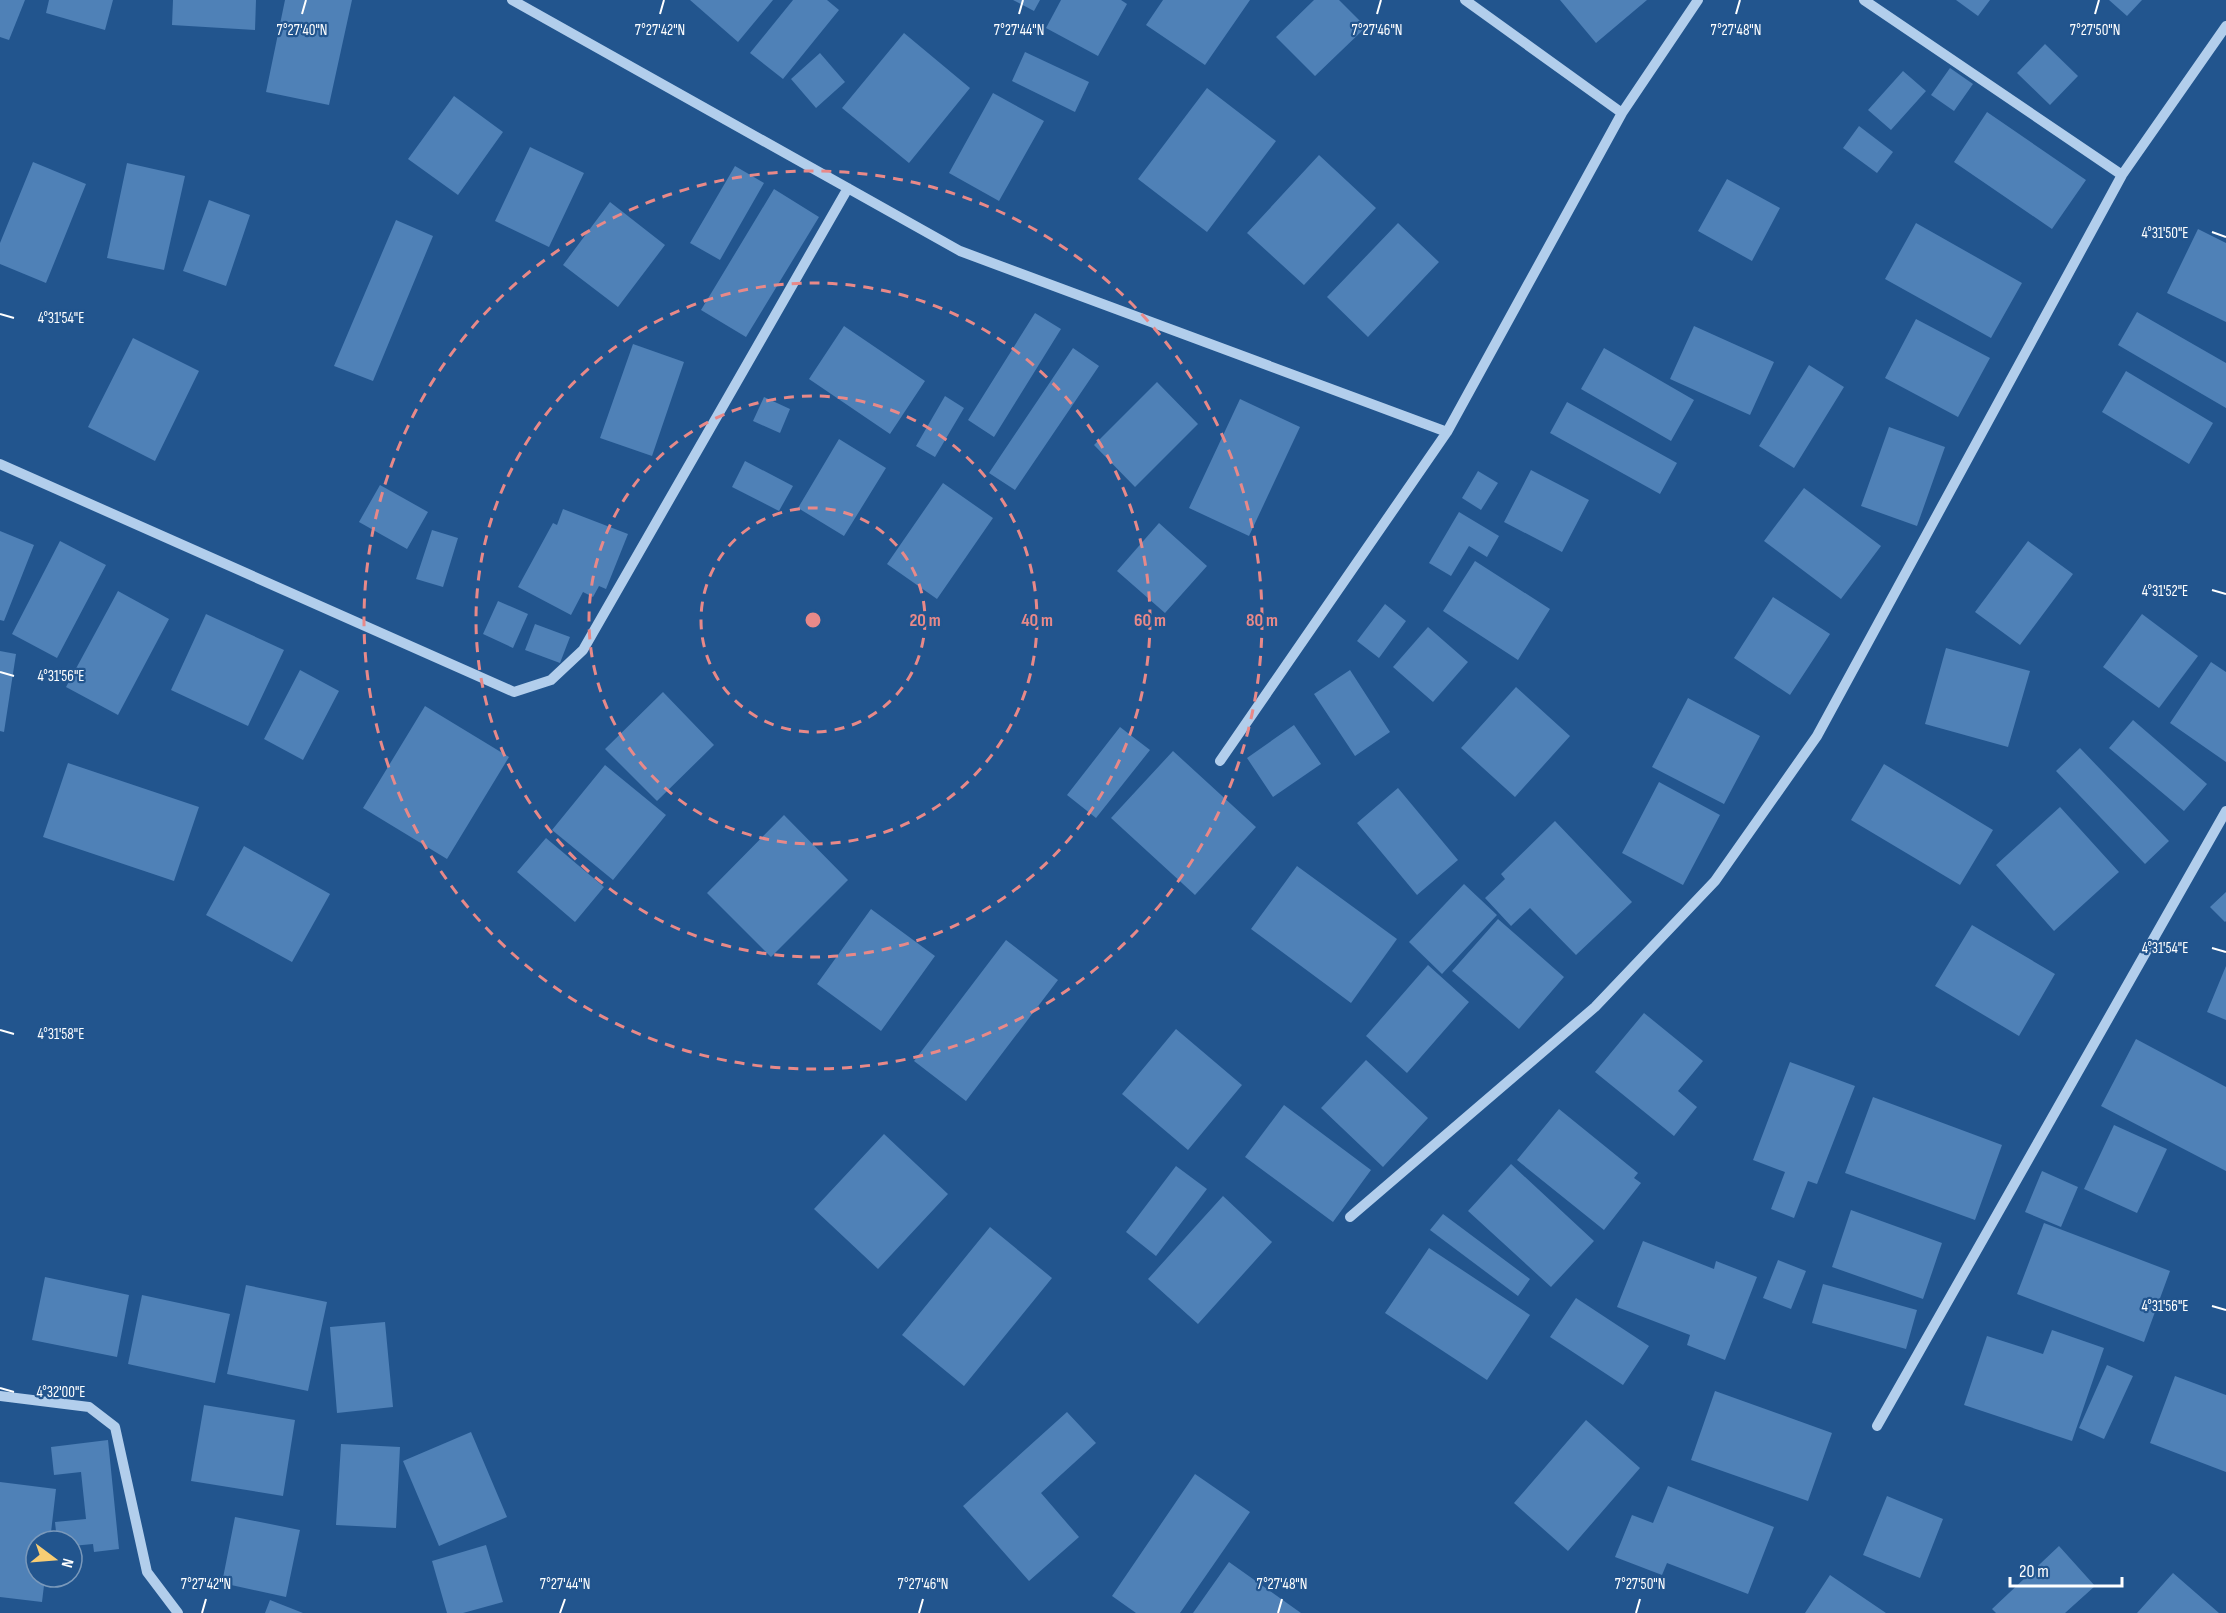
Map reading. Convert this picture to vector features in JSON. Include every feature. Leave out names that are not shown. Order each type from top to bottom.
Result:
[{"type":"street","points":[[512,0],[960,251],[1448,432]]},
{"type":"street","points":[[1465,0],[1622,112]]},
{"type":"street","points":[[1220,761],[1448,432],[1622,112],[1698,0]]},
{"type":"street","points":[[1864,0],[2122,175]]},
{"type":"street","points":[[1350,1217],[1595,1007],[1714,881],[1817,736],[2122,175],[2226,26]]},
{"type":"street","points":[[0,465],[514,692],[551,680],[584,650],[848,188]]},
{"type":"street","points":[[1877,1426],[2226,811]]},
{"type":"street","points":[[0,1396],[89,1407],[115,1427],[147,1572],[178,1613]]},
{"type":"building","points":[[0,0],[25,0],[9,40],[0,37]]},
{"type":"building","points":[[49,0],[113,0],[105,30],[46,13]]},
{"type":"building","points":[[173,0],[256,0],[255,30],[172,25]]},
{"type":"building","points":[[285,0],[352,0],[329,105],[266,92]]},
{"type":"building","points":[[690,0],[773,0],[738,42]]},
{"type":"building","points":[[793,0],[827,0],[839,10],[783,79],[750,53]]},
{"type":"building","points":[[1013,0],[1040,0],[1034,11]]},
{"type":"building","points":[[1061,0],[1121,0],[1127,4],[1098,56],[1046,28]]},
{"type":"building","points":[[1163,0],[1250,0],[1205,65],[1146,25]]},
{"type":"building","points":[[1314,0],[1339,0],[1366,27],[1315,76],[1276,37]]},
{"type":"building","points":[[1560,0],[1647,0],[1596,43]]},
{"type":"building","points":[[1956,0],[1990,0],[1978,16]]},
{"type":"building","points":[[2109,0],[2142,0],[2127,16]]},
{"type":"building","points":[[904,33],[970,88],[909,163],[842,108]]},
{"type":"building","points":[[2045,44],[2078,76],[2050,105],[2017,73]]},
{"type":"building","points":[[1025,52],[1089,82],[1075,112],[1012,81]]},
{"type":"building","points":[[820,53],[845,82],[816,108],[791,79]]},
{"type":"building","points":[[1950,68],[1973,84],[1954,111],[1931,95]]},
{"type":"building","points":[[1903,71],[1926,91],[1891,130],[1868,110]]},
{"type":"building","points":[[1207,88],[1276,141],[1207,232],[1138,179]]},
{"type":"building","points":[[993,93],[1044,121],[999,201],[949,173]]},
{"type":"building","points":[[454,96],[503,132],[458,195],[408,159]]},
{"type":"building","points":[[1987,112],[2086,180],[2052,229],[1954,162]]},
{"type":"building","points":[[1859,126],[1893,152],[1877,173],[1843,148]]},
{"type":"building","points":[[530,147],[584,173],[549,247],[495,221]]},
{"type":"building","points":[[1319,155],[1376,208],[1304,285],[1247,233]]},
{"type":"building","points":[[33,162],[86,184],[46,283],[0,264],[0,243]]},
{"type":"building","points":[[127,163],[185,176],[164,270],[107,258]]},
{"type":"building","points":[[735,166],[764,183],[720,260],[690,243]]},
{"type":"building","points":[[1727,179],[1780,208],[1752,261],[1698,231]]},
{"type":"building","points":[[774,189],[819,217],[746,337],[701,310]]},
{"type":"building","points":[[209,200],[250,215],[226,286],[183,271]]},
{"type":"building","points":[[610,202],[665,245],[618,307],[563,265]]},
{"type":"building","points":[[396,220],[433,236],[373,381],[334,366]]},
{"type":"building","points":[[1398,223],[1439,262],[1368,337],[1327,297]]},
{"type":"building","points":[[1916,223],[2022,283],[1991,338],[1885,279]]},
{"type":"building","points":[[2198,229],[2226,243],[2226,322],[2167,293]]},
{"type":"building","points":[[2137,312],[2226,363],[2226,408],[2118,345]]},
{"type":"building","points":[[1035,313],[1061,329],[994,437],[968,420]]},
{"type":"building","points":[[1916,319],[1990,358],[1958,417],[1885,378]]},
{"type":"building","points":[[844,326],[925,381],[890,434],[809,379]]},
{"type":"building","points":[[1694,326],[1774,362],[1750,415],[1670,379]]},
{"type":"building","points":[[133,338],[199,371],[155,461],[88,427]]},
{"type":"building","points":[[633,344],[684,362],[652,456],[600,438]]},
{"type":"building","points":[[1073,348],[1099,366],[1015,490],[989,473]]},
{"type":"building","points":[[1604,348],[1694,400],[1671,441],[1581,389]]},
{"type":"building","points":[[1809,365],[1844,387],[1794,468],[1759,446]]},
{"type":"building","points":[[2126,371],[2213,423],[2189,464],[2102,412]]},
{"type":"building","points":[[1157,382],[1198,424],[1135,487],[1094,445]]},
{"type":"building","points":[[945,396],[964,408],[935,457],[916,446]]},
{"type":"building","points":[[764,397],[790,409],[780,433],[753,421]]},
{"type":"building","points":[[1240,399],[1300,427],[1249,536],[1189,508]]},
{"type":"building","points":[[1567,402],[1677,463],[1660,494],[1550,433]]},
{"type":"building","points":[[1889,427],[1945,447],[1917,526],[1861,506]]},
{"type":"building","points":[[839,439],[886,468],[844,536],[798,508]]},
{"type":"building","points":[[745,461],[793,486],[779,511],[732,487]]},
{"type":"building","points":[[1531,470],[1589,500],[1562,552],[1504,522]]},
{"type":"building","points":[[1478,471],[1498,483],[1481,510],[1462,498]]},
{"type":"building","points":[[943,483],[993,518],[937,599],[887,564]]},
{"type":"building","points":[[380,485],[428,512],[407,549],[359,522]]},
{"type":"building","points":[[1804,488],[1881,546],[1841,599],[1764,541]]},
{"type":"building","points":[[563,509],[628,534],[606,589],[599,586],[593,597],[583,592],[571,615],[518,587],[553,523],[557,525]]},
{"type":"building","points":[[1459,512],[1499,536],[1487,557],[1469,546],[1451,576],[1429,563]]},
{"type":"building","points":[[1159,523],[1207,566],[1165,613],[1117,571]]},
{"type":"building","points":[[432,530],[458,538],[443,587],[416,579]]},
{"type":"building","points":[[0,531],[34,545],[4,621],[0,620]]},
{"type":"building","points":[[60,541],[106,565],[57,658],[12,634]]},
{"type":"building","points":[[2028,541],[2073,574],[2020,645],[1975,612]]},
{"type":"building","points":[[1475,561],[1550,609],[1518,660],[1443,611]]},
{"type":"building","points":[[118,591],[169,619],[118,715],[66,687]]},
{"type":"building","points":[[1773,597],[1830,634],[1790,695],[1734,658]]},
{"type":"building","points":[[498,601],[528,614],[513,648],[483,634]]},
{"type":"building","points":[[1385,604],[1406,621],[1379,658],[1357,641]]},
{"type":"building","points":[[206,614],[284,650],[248,726],[171,690]]},
{"type":"building","points":[[2142,614],[2198,656],[2159,708],[2103,667]]},
{"type":"building","points":[[535,624],[570,637],[560,663],[525,650]]},
{"type":"building","points":[[1428,627],[1468,662],[1433,702],[1393,667]]},
{"type":"building","points":[[1946,648],[2030,671],[2008,747],[1925,724]]},
{"type":"building","points":[[0,651],[16,654],[4,732],[0,731]]},
{"type":"building","points":[[2211,662],[2226,672],[2226,762],[2170,723]]},
{"type":"building","points":[[300,670],[339,691],[303,760],[264,739]]},
{"type":"building","points":[[1350,670],[1390,732],[1355,756],[1314,694]]},
{"type":"building","points":[[1516,687],[1570,736],[1515,797],[1461,748]]},
{"type":"building","points":[[663,692],[714,745],[657,801],[605,749]]},
{"type":"building","points":[[1688,698],[1760,736],[1724,804],[1652,767]]},
{"type":"building","points":[[425,706],[509,757],[447,859],[363,808]]},
{"type":"building","points":[[2133,720],[2207,784],[2184,811],[2109,748]]},
{"type":"building","points":[[1294,725],[1321,764],[1273,797],[1247,758]]},
{"type":"building","points":[[1120,727],[1150,750],[1096,818],[1067,795]]},
{"type":"building","points":[[2080,748],[2169,841],[2145,864],[2056,771]]},
{"type":"building","points":[[1173,751],[1256,827],[1195,895],[1111,818]]},
{"type":"building","points":[[68,763],[199,807],[174,881],[43,837]]},
{"type":"building","points":[[1884,764],[1993,830],[1960,885],[1851,820]]},
{"type":"building","points":[[605,765],[666,815],[613,880],[552,830]]},
{"type":"building","points":[[1659,782],[1720,815],[1683,885],[1622,853]]},
{"type":"building","points":[[1398,788],[1458,860],[1417,895],[1357,823]]},
{"type":"building","points":[[2060,807],[2119,872],[2054,931],[1996,865]]},
{"type":"building","points":[[784,815],[848,880],[771,957],[707,893]]},
{"type":"building","points":[[1555,821],[1632,902],[1576,955],[1530,908],[1511,926],[1485,898],[1505,879],[1501,874]]},
{"type":"building","points":[[546,838],[604,887],[575,922],[517,872]]},
{"type":"building","points":[[244,846],[330,894],[292,962],[206,915]]},
{"type":"building","points":[[1297,866],[1397,939],[1351,1003],[1251,929]]},
{"type":"building","points":[[1464,884],[1497,915],[1442,974],[1409,942]]},
{"type":"building","points":[[2226,892],[2226,921],[2225,922],[2210,907]]},
{"type":"building","points":[[871,909],[935,956],[881,1031],[817,984]]},
{"type":"building","points":[[1498,919],[1564,977],[1519,1029],[1452,971]]},
{"type":"building","points":[[1972,925],[2055,974],[2019,1036],[1935,986]]},
{"type":"building","points":[[1006,940],[1058,980],[966,1101],[914,1061]]},
{"type":"building","points":[[1428,965],[1469,1002],[1407,1073],[1366,1036]]},
{"type":"building","points":[[2226,966],[2226,1020],[2207,1012]]},
{"type":"building","points":[[1644,1013],[1703,1061],[1678,1091],[1697,1107],[1674,1136],[1595,1072]]},
{"type":"building","points":[[1176,1029],[1242,1085],[1188,1150],[1122,1094]]},
{"type":"building","points":[[2136,1039],[2226,1087],[2226,1171],[2101,1106]]},
{"type":"building","points":[[1366,1060],[1428,1118],[1383,1167],[1321,1108]]},
{"type":"building","points":[[1790,1062],[1855,1086],[1817,1184],[1808,1181],[1794,1218],[1771,1209],[1785,1172],[1753,1160]]},
{"type":"building","points":[[1873,1097],[2002,1145],[1975,1220],[1845,1173]]},
{"type":"building","points":[[1284,1105],[1371,1170],[1333,1222],[1245,1157]]},
{"type":"building","points":[[1559,1109],[1638,1173],[1634,1178],[1641,1183],[1604,1230],[1517,1160]]},
{"type":"building","points":[[2114,1125],[2167,1149],[2137,1213],[2084,1189]]},
{"type":"building","points":[[884,1134],[948,1194],[878,1269],[814,1209]]},
{"type":"building","points":[[1511,1164],[1594,1241],[1551,1287],[1468,1211]]},
{"type":"building","points":[[1176,1166],[1207,1189],[1156,1256],[1126,1232]]},
{"type":"building","points":[[2042,1171],[2078,1187],[2061,1227],[2025,1212]]},
{"type":"building","points":[[1223,1196],[1272,1242],[1198,1324],[1148,1279]]},
{"type":"building","points":[[1851,1210],[1942,1243],[1923,1299],[1832,1267]]},
{"type":"building","points":[[1443,1214],[1530,1279],[1518,1296],[1430,1230]]},
{"type":"building","points":[[2044,1223],[2170,1271],[2144,1342],[2017,1294]]},
{"type":"building","points":[[990,1227],[1052,1278],[964,1386],[902,1335]]},
{"type":"building","points":[[1643,1241],[1714,1269],[1716,1261],[1757,1277],[1725,1360],[1687,1345],[1690,1335],[1617,1307]]},
{"type":"building","points":[[1429,1248],[1530,1315],[1487,1380],[1385,1313]]},
{"type":"building","points":[[1778,1260],[1806,1271],[1791,1309],[1763,1298]]},
{"type":"building","points":[[45,1277],[129,1295],[117,1357],[32,1340]]},
{"type":"building","points":[[1823,1284],[1917,1310],[1906,1349],[1812,1323]]},
{"type":"building","points":[[246,1285],[327,1302],[308,1391],[227,1374]]},
{"type":"building","points":[[142,1295],[230,1314],[215,1383],[128,1364]]},
{"type":"building","points":[[1576,1298],[1649,1346],[1623,1385],[1550,1337]]},
{"type":"building","points":[[385,1322],[393,1407],[337,1413],[330,1327]]},
{"type":"building","points":[[2052,1330],[2104,1348],[2072,1441],[1964,1405],[1987,1336],[2043,1354]]},
{"type":"building","points":[[2107,1365],[2133,1376],[2104,1439],[2079,1428]]},
{"type":"building","points":[[2175,1376],[2226,1395],[2226,1472],[2150,1443]]},
{"type":"building","points":[[1715,1391],[1832,1433],[1808,1501],[1691,1460]]},
{"type":"building","points":[[204,1405],[295,1420],[283,1496],[191,1481]]},
{"type":"building","points":[[1067,1412],[1096,1443],[1041,1493],[1079,1537],[1029,1581],[963,1506]]},
{"type":"building","points":[[1586,1420],[1640,1468],[1568,1551],[1514,1503]]},
{"type":"building","points":[[471,1432],[507,1517],[439,1546],[403,1461]]},
{"type":"building","points":[[108,1440],[119,1549],[94,1552],[93,1544],[84,1545],[84,1529],[56,1529],[55,1522],[86,1519],[81,1472],[54,1475],[51,1447]]},
{"type":"building","points":[[341,1444],[400,1447],[396,1528],[336,1525]]},
{"type":"building","points":[[1195,1474],[1250,1512],[1180,1613],[1136,1613],[1112,1596]]},
{"type":"building","points":[[0,1482],[56,1489],[51,1529],[24,1529],[24,1589],[44,1589],[42,1602],[0,1597]]},
{"type":"building","points":[[1668,1486],[1774,1527],[1748,1594],[1667,1563],[1662,1575],[1615,1557],[1632,1515],[1653,1523]]},
{"type":"building","points":[[1887,1496],[1943,1519],[1920,1578],[1863,1555]]},
{"type":"building","points":[[235,1517],[300,1530],[286,1597],[222,1583]]},
{"type":"building","points":[[486,1545],[503,1602],[463,1613],[447,1613],[432,1561]]},
{"type":"building","points":[[2059,1546],[2095,1586],[2065,1613],[1996,1613],[1992,1609]]},
{"type":"building","points":[[1229,1562],[1301,1613],[1193,1613]]},
{"type":"building","points":[[2173,1573],[2219,1613],[2137,1613]]},
{"type":"building","points":[[1830,1575],[1886,1613],[1805,1613]]},
{"type":"building","points":[[270,1600],[303,1613],[265,1613]]}]
